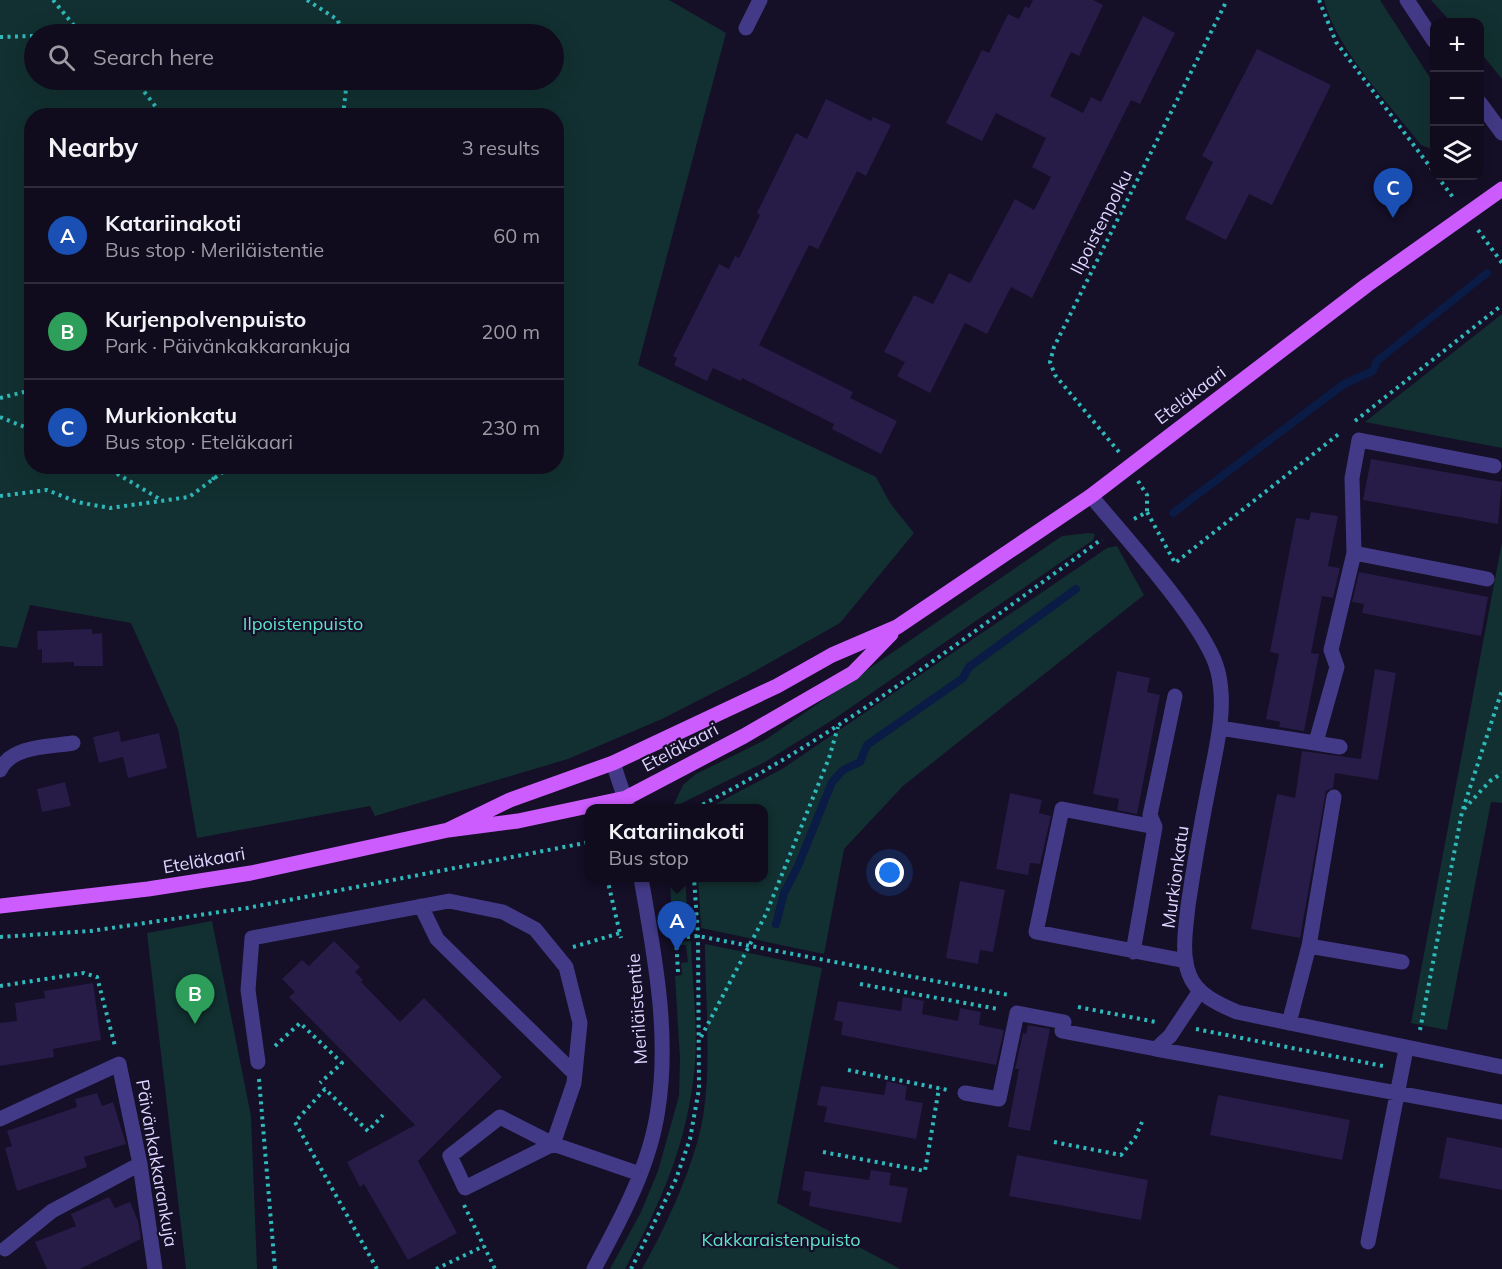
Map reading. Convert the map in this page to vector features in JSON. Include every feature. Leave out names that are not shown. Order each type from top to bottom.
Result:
[{"type":"main road","name":"Eteläkaari","points":[[448,830],[510,800],[613,763],[777,686],[832,655],[897,627],[1091,496],[1358,292],[1502,189]]},
{"type":"main road","name":"Eteläkaari","points":[[627,803],[853,673],[897,627]]},
{"type":"main road","name":"Eteläkaari","points":[[0,906],[137,891],[251,873],[448,830],[585,810]]},
{"type":"street","points":[[746,28],[760,0]]},
{"type":"street","points":[[1407,0],[1430,35]]},
{"type":"street","points":[[1484,110],[1502,133]]},
{"type":"street","points":[[1316,742],[1337,667],[1331,650],[1354,553],[1352,478],[1359,440],[1494,466]]},
{"type":"street","name":"Murkionkatu","points":[[1091,496],[1210,648],[1218,672],[1221,702],[1220,728],[1193,870],[1185,930],[1189,975],[1200,991]]},
{"type":"street","points":[[1354,553],[1487,579]]},
{"type":"street","points":[[1133,952],[1155,827],[1150,815],[1175,696]]},
{"type":"street","points":[[1220,728],[1340,747]]},
{"type":"street","points":[[0,770],[12,755],[22,751],[73,743]]},
{"type":"street","points":[[613,763],[627,803]]},
{"type":"street","points":[[1289,1023],[1310,946],[1334,798]]},
{"type":"street","points":[[1155,827],[1062,809],[1036,932],[1186,961]]},
{"type":"street","name":"Meriläistentie","points":[[594,1269],[640,1174],[658,1109],[662,1068],[659,997],[642,882]]},
{"type":"street","points":[[258,1062],[248,990],[252,938],[449,901],[503,912],[535,929],[566,967],[580,1023],[575,1074],[553,1144],[465,1188],[450,1156],[500,1116],[553,1144],[640,1174]]},
{"type":"street","points":[[421,906],[437,939],[575,1074]]},
{"type":"street","points":[[1310,946],[1402,962]]},
{"type":"street","points":[[1156,1049],[1200,991],[1215,1003],[1237,1012],[1406,1049],[1502,1067]]},
{"type":"street","points":[[965,1093],[999,1099],[1017,1013],[1064,1022],[1062,1031],[1397,1095],[1502,1112]]},
{"type":"street","points":[[1368,1242],[1406,1049]]},
{"type":"street","points":[[0,1119],[119,1064]]},
{"type":"street","name":"Päivänkakkarankuja","points":[[119,1064],[140,1164],[154,1269]]},
{"type":"street","points":[[5,1249],[52,1211],[140,1164]]},
{"type":"path","points":[[53,0],[73,24]]},
{"type":"path","points":[[307,0],[338,20],[339,24]]},
{"type":"path","name":"Ilpoistenpolku","points":[[1115,446],[1055,375],[1050,362],[1054,347],[1227,0]]},
{"type":"path","points":[[1319,0],[1336,42],[1430,166]]},
{"type":"path","points":[[0,37],[24,36]]},
{"type":"path","points":[[143,90],[158,108]]},
{"type":"path","points":[[345,108],[346,90]]},
{"type":"path","points":[[1440,180],[1502,263]]},
{"type":"path","points":[[1352,423],[1502,305]]},
{"type":"path","points":[[0,398],[24,392]]},
{"type":"path","points":[[0,417],[24,427]]},
{"type":"path","points":[[704,804],[748,782],[838,726],[1118,528],[1147,512],[1174,563],[1343,430]]},
{"type":"path","points":[[117,474],[163,501]]},
{"type":"path","points":[[213,480],[215,474]]},
{"type":"path","points":[[0,496],[47,490],[77,502],[110,508],[189,497],[221,474]]},
{"type":"path","points":[[1420,1030],[1462,812],[1502,690]]},
{"type":"path","points":[[700,1040],[751,946],[829,758],[838,726]]},
{"type":"path","points":[[1462,812],[1490,781],[1502,773]]},
{"type":"path","points":[[0,937],[91,932],[247,908],[585,843]]},
{"type":"path","points":[[555,952],[621,935],[608,882]]},
{"type":"path","points":[[631,1269],[659,1217],[690,1139],[699,1089],[698,936],[694,882]]},
{"type":"path","points":[[678,972],[676,938],[698,936],[1015,996]]},
{"type":"path","points":[[0,986],[84,973],[97,977],[119,1064]]},
{"type":"path","points":[[860,984],[1017,1013]]},
{"type":"path","points":[[1073,1006],[1402,1069]]},
{"type":"path","points":[[275,1269],[261,1123],[258,1062],[300,1023],[342,1063],[320,1083]]},
{"type":"path","points":[[848,1070],[965,1093]]},
{"type":"path","points":[[823,1152],[925,1171],[939,1088]]},
{"type":"path","points":[[377,1269],[295,1122],[325,1089],[368,1131],[383,1115]]},
{"type":"path","points":[[1054,1142],[1121,1155],[1135,1138],[1142,1122]]},
{"type":"path","points":[[465,1188],[461,1200],[495,1269]]},
{"type":"path","points":[[436,1269],[484,1246]]},
{"type":"green space","name":"Ilpoistenpuisto","points":[[0,0],[669,0],[726,33],[638,365],[876,477],[890,503],[914,533],[840,623],[748,675],[662,719],[568,759],[375,816],[370,806],[197,838],[178,729],[131,623],[30,605],[17,648],[0,646]]},
{"type":"green space","points":[[1324,0],[1380,0],[1430,78],[1430,148],[1421,145],[1365,76],[1340,38]]},
{"type":"green space","points":[[1431,0],[1502,0],[1502,79],[1484,57],[1484,18],[1447,18]]},
{"type":"green space","points":[[1502,314],[1502,448],[1365,422]]},
{"type":"green space","points":[[1095,534],[1093,540],[834,719],[765,762],[680,804],[674,804],[683,785],[696,774],[765,740],[1062,536]]},
{"type":"green space","points":[[1502,542],[1502,803],[1491,802],[1447,1030],[1411,1023]]},
{"type":"green space","points":[[1117,546],[1144,595],[903,786],[844,849],[824,954],[701,928],[698,882],[768,882],[768,804],[716,804],[782,769],[1107,548]]},
{"type":"green space","points":[[670,882],[685,882],[689,933],[679,934],[679,927],[672,927]]},
{"type":"green space","points":[[212,921],[251,1116],[257,1269],[186,1269],[147,933]]},
{"type":"green space","points":[[691,941],[696,1049],[691,1092],[680,1145],[662,1195],[625,1269],[610,1269],[641,1212],[658,1171],[679,1096],[680,1058],[675,976],[682,975],[681,963],[688,962],[686,945],[680,945],[680,942]]},
{"type":"green space","name":"Kakkaraistenpuisto","points":[[705,944],[822,968],[777,1203],[900,1269],[642,1269],[661,1234],[687,1175],[703,1117],[708,1052]]},
{"type":"building","points":[[1033,0],[1093,0],[1103,5],[1079,56],[1071,52],[1050,96],[1083,113],[1091,97],[1101,102],[1143,16],[1175,33],[1140,104],[1131,100],[1032,298],[1011,287],[987,334],[965,323],[930,393],[897,376],[905,362],[884,352],[914,295],[933,304],[949,273],[970,283],[1015,199],[1034,210],[1051,177],[1032,167],[1046,138],[996,113],[982,141],[946,123],[982,50],[989,53],[1008,14],[1019,19],[1025,6],[1029,8]]},
{"type":"building","points":[[1257,49],[1331,85],[1272,205],[1249,194],[1226,240],[1185,219],[1213,162],[1202,156]]},
{"type":"building","points":[[826,99],[871,121],[873,117],[891,125],[866,176],[857,171],[818,249],[809,245],[759,345],[853,392],[850,398],[897,421],[881,454],[832,429],[834,424],[742,378],[741,381],[713,368],[707,381],[674,365],[677,358],[673,356],[719,264],[729,269],[735,256],[739,258],[760,215],[757,213],[796,133],[807,139]]},
{"type":"building","points":[[1371,459],[1502,482],[1498,524],[1363,500]]},
{"type":"building","points":[[1311,512],[1338,516],[1328,566],[1340,568],[1333,598],[1322,596],[1311,653],[1319,654],[1304,731],[1279,727],[1280,722],[1266,719],[1279,654],[1270,652],[1296,518],[1309,520]]},
{"type":"building","points":[[1359,572],[1488,597],[1481,636],[1362,613],[1364,604],[1352,602]]},
{"type":"building","points":[[92,629],[92,634],[102,633],[103,666],[74,666],[74,662],[42,663],[42,649],[38,650],[37,631]]},
{"type":"building","points":[[1375,669],[1396,673],[1378,780],[1335,773],[1333,788],[1326,791],[1300,938],[1251,929],[1277,794],[1295,798],[1302,751],[1361,759]]},
{"type":"building","points":[[1117,671],[1150,678],[1147,692],[1160,695],[1137,814],[1117,810],[1119,799],[1093,794]]},
{"type":"building","points":[[119,731],[121,742],[159,733],[167,768],[128,778],[123,757],[99,763],[93,737]]},
{"type":"building","points":[[65,782],[71,806],[42,812],[37,789]]},
{"type":"building","points":[[1010,793],[1042,800],[1039,813],[1051,816],[1040,864],[1030,863],[1028,875],[996,869]]},
{"type":"building","points":[[960,881],[1005,890],[993,952],[980,950],[978,964],[946,958]]},
{"type":"building","points":[[334,941],[360,967],[355,972],[363,980],[361,982],[400,1022],[424,998],[502,1077],[418,1161],[457,1233],[408,1260],[364,1184],[360,1187],[347,1162],[415,1125],[289,997],[295,992],[282,979],[302,960],[309,966]]},
{"type":"building","points":[[93,983],[101,1040],[53,1049],[54,1057],[0,1066],[0,1023],[17,1021],[15,1003],[45,998],[44,991]]},
{"type":"building","points":[[903,997],[924,1001],[922,1014],[958,1021],[960,1008],[981,1012],[979,1025],[1004,1030],[996,1065],[841,1035],[843,1022],[834,1020],[838,1001],[901,1011]]},
{"type":"building","points":[[1028,1025],[1050,1029],[1030,1131],[1008,1127],[1019,1069],[1015,1069],[1023,1033],[1026,1034]]},
{"type":"building","points":[[887,1081],[907,1086],[905,1100],[923,1103],[916,1139],[824,1122],[827,1107],[817,1105],[821,1086],[884,1095]]},
{"type":"building","points":[[97,1093],[102,1106],[113,1102],[126,1144],[84,1157],[87,1167],[17,1191],[5,1148],[12,1146],[7,1131],[77,1107],[75,1099]]},
{"type":"building","points":[[1218,1095],[1350,1120],[1342,1160],[1210,1135]]},
{"type":"building","points":[[1447,1137],[1502,1148],[1502,1190],[1439,1178]]},
{"type":"building","points":[[1017,1155],[1148,1180],[1141,1220],[1009,1196]]},
{"type":"building","points":[[871,1170],[891,1173],[889,1185],[908,1188],[901,1223],[809,1206],[811,1192],[802,1190],[805,1171],[869,1180]]},
{"type":"building","points":[[109,1197],[115,1208],[130,1202],[138,1221],[141,1239],[80,1269],[47,1269],[35,1242],[76,1226],[71,1214]]},
{"type":"waterway","points":[[1173,513],[1344,384],[1373,371],[1377,361],[1487,273]]},
{"type":"waterway","points":[[776,924],[784,893],[798,866],[832,782],[843,770],[860,762],[867,745],[963,678],[969,667],[1076,589]]},
{"type":"place","name":"Murkionkatu","points":[[1393,218]]},
{"type":"place","name":"Katariinakoti","points":[[677,951]]},
{"type":"place","name":"Kurjenpolvenpuisto","points":[[195,1024]]}]
